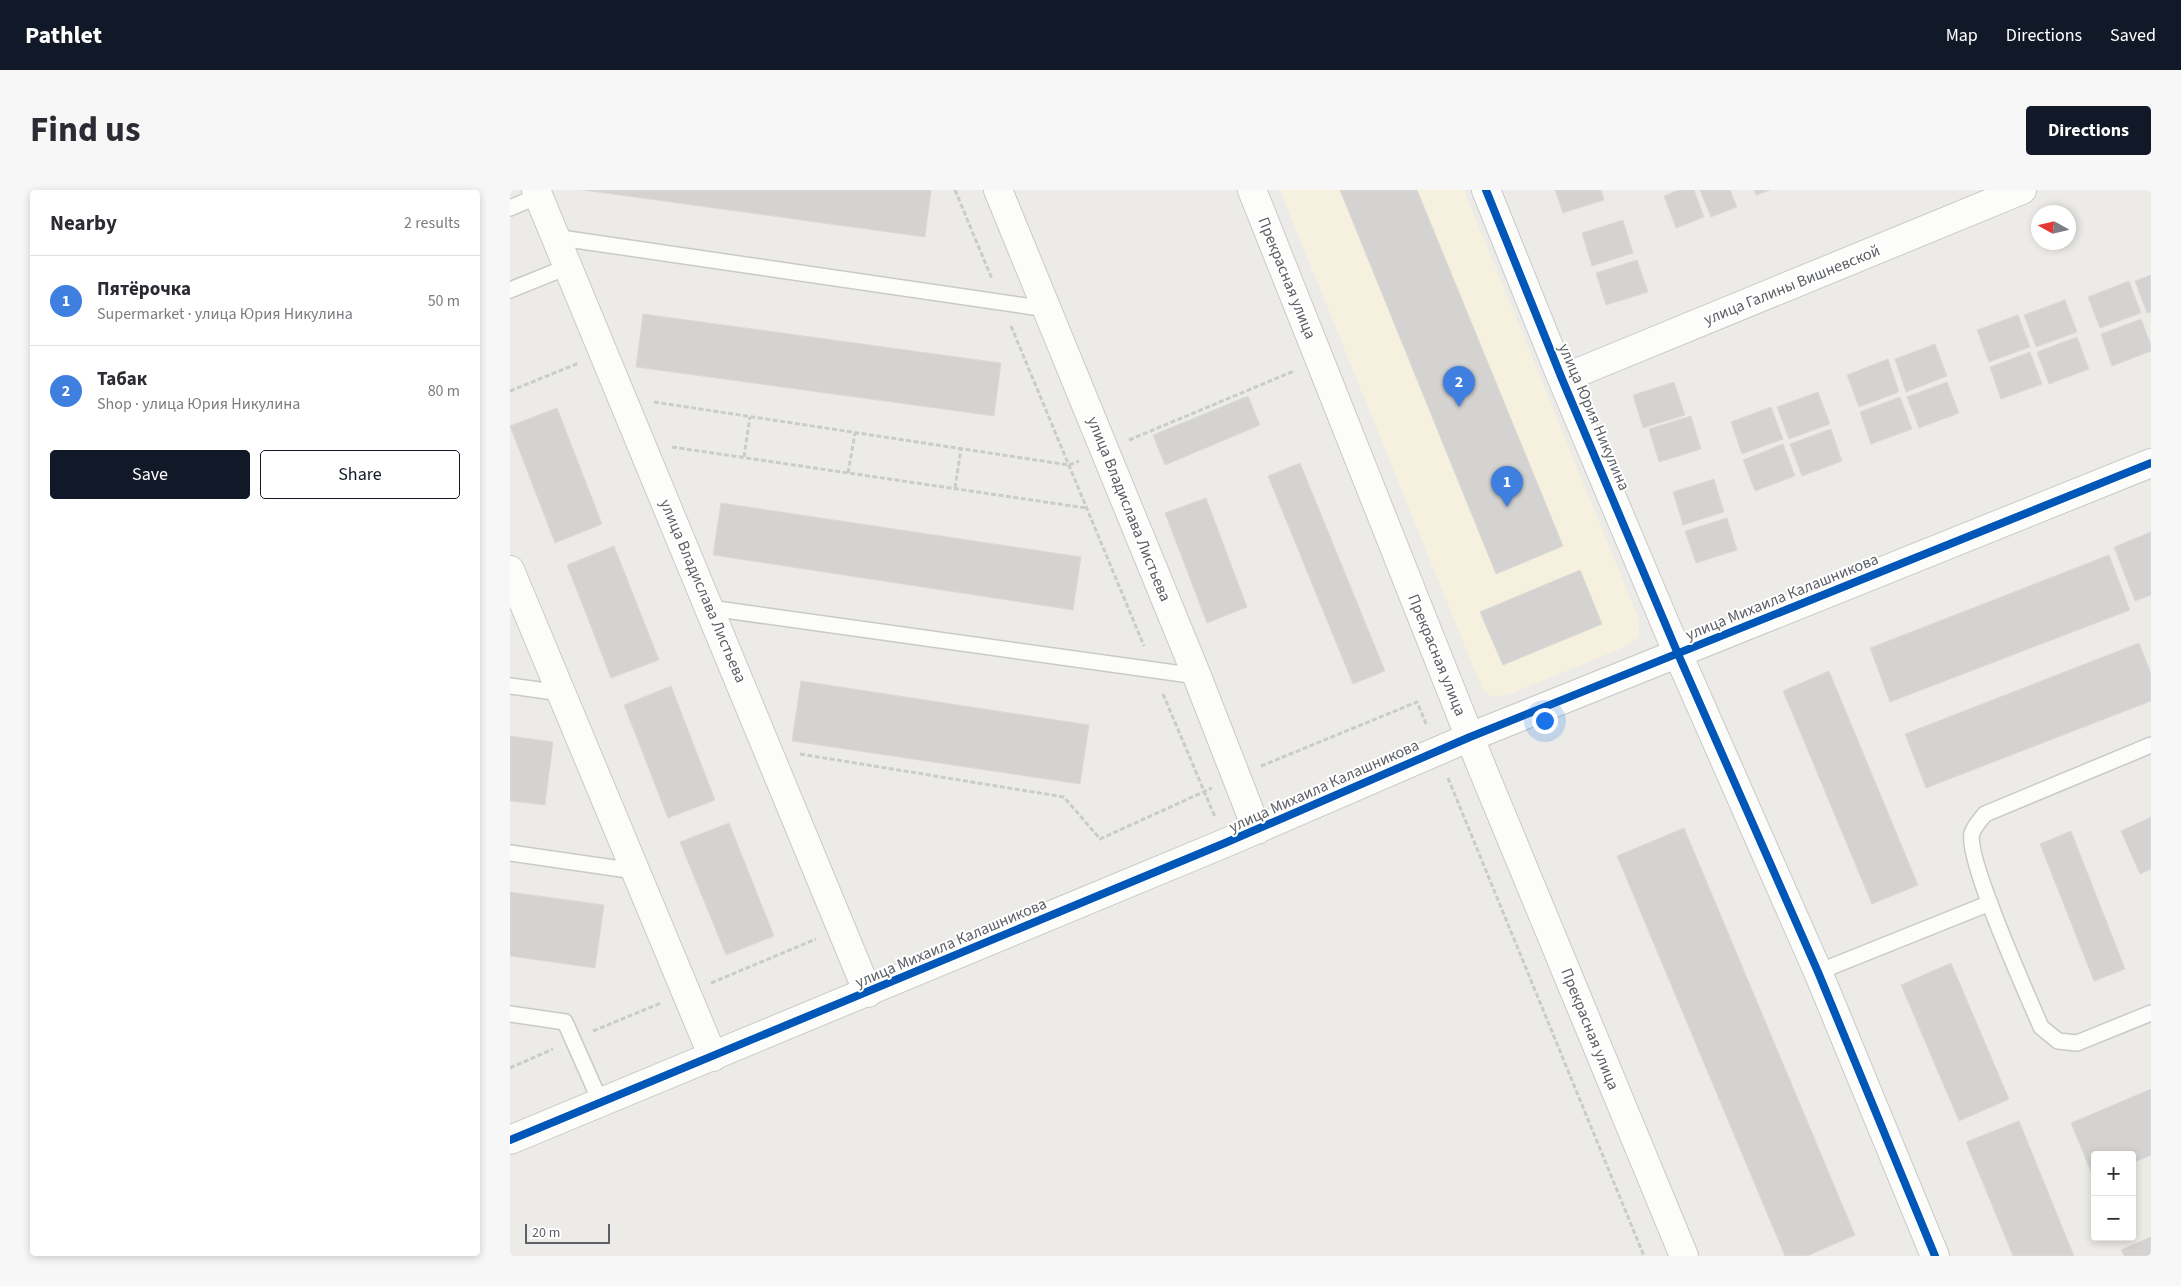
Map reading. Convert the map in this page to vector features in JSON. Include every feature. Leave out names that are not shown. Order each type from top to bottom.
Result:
[{"type":"street","name":"улица Владислава Листьева","points":[[998,190],[1197,676],[1257,830]]},
{"type":"street","name":"Прекрасная улица","points":[[1252,190],[1470,737],[1684,1256]]},
{"type":"street","name":"улица Юрия Никулина","points":[[1486,190],[1562,379],[1678,654],[1818,972],[1935,1256]]},
{"type":"street","name":"улица Галины Вишневской","points":[[1562,379],[2022,190]]},
{"type":"street","name":"улица Владислава Листьева","points":[[537,193],[868,993]]},
{"type":"street","name":"улица Михаила Калашникова","points":[[510,1140],[1257,830],[1470,737],[2151,462]]},
{"type":"street","points":[[510,570],[713,1057]]},
{"type":"lane","points":[[510,208],[537,193]]},
{"type":"lane","points":[[554,237],[1046,309]]},
{"type":"lane","points":[[510,290],[567,267]]},
{"type":"lane","points":[[710,608],[1197,676]]},
{"type":"lane","points":[[510,686],[561,693]]},
{"type":"lane","points":[[2151,745],[1985,814],[1972,833],[1972,853],[1990,904],[2041,1027],[2058,1041],[2077,1043],[2151,1012]]},
{"type":"lane","points":[[510,853],[636,871]]},
{"type":"lane","points":[[1818,972],[1990,904]]},
{"type":"lane","points":[[510,1014],[565,1022],[601,1103]]},
{"type":"path","points":[[510,391],[603,353]]},
{"type":"path","points":[[621,397],[1069,465],[1320,360]]},
{"type":"path","points":[[744,458],[750,417]]},
{"type":"path","points":[[848,473],[855,433]]},
{"type":"path","points":[[641,442],[1086,508]]},
{"type":"path","points":[[955,488],[960,449]]},
{"type":"path","points":[[768,749],[1064,796],[1100,838],[1237,776],[1417,702],[1644,1256]]},
{"type":"shaded area","points":[[1280,190],[1464,190],[1639,620],[1639,637],[1629,645],[1510,694],[1492,697],[1482,688]]},
{"type":"building","points":[[583,190],[931,190],[925,237]]},
{"type":"building","points":[[1340,190],[1417,190],[1563,546],[1496,574]]},
{"type":"building","points":[[1555,190],[1601,190],[1604,200],[1563,213]]},
{"type":"building","points":[[1679,190],[1694,190],[1704,217],[1676,228],[1664,196]]},
{"type":"building","points":[[1700,190],[1730,190],[1737,207],[1711,217]]},
{"type":"building","points":[[1754,190],[1770,190],[1756,195]]},
{"type":"building","points":[[1623,220],[1633,253],[1592,266],[1582,233]]},
{"type":"building","points":[[1637,260],[1648,292],[1606,305],[1596,273]]},
{"type":"building","points":[[2151,275],[2151,312],[2147,313],[2135,281]]},
{"type":"building","points":[[2129,281],[2141,313],[2100,328],[2088,297]]},
{"type":"building","points":[[2065,300],[2077,332],[2036,347],[2024,315]]},
{"type":"building","points":[[643,314],[1001,363],[994,416],[636,367]]},
{"type":"building","points":[[2018,315],[2030,347],[1989,362],[1977,330]]},
{"type":"building","points":[[2141,319],[2151,345],[2151,351],[2112,366],[2101,334]]},
{"type":"building","points":[[2077,337],[2089,369],[2049,384],[2037,352]]},
{"type":"building","points":[[1935,344],[1947,376],[1906,392],[1895,359]]},
{"type":"building","points":[[2030,352],[2042,384],[2001,399],[1990,367]]},
{"type":"building","points":[[1888,359],[1899,392],[1859,407],[1847,375]]},
{"type":"building","points":[[1674,382],[1685,415],[1643,428],[1633,395]]},
{"type":"building","points":[[1947,382],[1959,413],[1919,428],[1907,397]]},
{"type":"building","points":[[1818,392],[1830,424],[1789,439],[1777,407]]},
{"type":"building","points":[[1248,396],[1260,425],[1165,465],[1153,435]]},
{"type":"building","points":[[1900,397],[1912,429],[1871,444],[1860,412]]},
{"type":"building","points":[[1771,407],[1783,439],[1742,454],[1731,422]]},
{"type":"building","points":[[557,408],[602,524],[555,543],[510,426]]},
{"type":"building","points":[[1691,416],[1701,449],[1659,462],[1649,429]]},
{"type":"building","points":[[1831,429],[1842,461],[1802,476],[1790,444]]},
{"type":"building","points":[[1783,444],[1795,476],[1755,491],[1743,460]]},
{"type":"building","points":[[1300,463],[1385,671],[1353,684],[1268,476]]},
{"type":"building","points":[[1714,479],[1724,512],[1683,525],[1673,492]]},
{"type":"building","points":[[1206,498],[1247,607],[1207,623],[1165,513]]},
{"type":"building","points":[[721,503],[1081,557],[1073,610],[713,555]]},
{"type":"building","points":[[1727,518],[1737,550],[1696,563],[1685,531]]},
{"type":"building","points":[[2151,532],[2151,595],[2135,601],[2114,547]]},
{"type":"building","points":[[614,546],[659,660],[611,678],[567,565]]},
{"type":"building","points":[[2109,555],[2130,610],[1890,702],[1870,648]]},
{"type":"building","points":[[1580,570],[1602,624],[1503,665],[1480,612]]},
{"type":"building","points":[[2139,643],[2151,674],[2151,701],[1926,788],[1905,734]]},
{"type":"building","points":[[1829,671],[1918,885],[1872,904],[1783,691]]},
{"type":"building","points":[[801,681],[1089,725],[1080,784],[792,741]]},
{"type":"building","points":[[671,686],[715,800],[668,818],[624,705]]},
{"type":"building","points":[[510,736],[553,742],[545,805],[510,801]]},
{"type":"building","points":[[2151,817],[2151,869],[2140,874],[2121,831]]},
{"type":"building","points":[[729,823],[774,936],[726,955],[680,842]]},
{"type":"building","points":[[1684,828],[1855,1235],[1807,1256],[1785,1256],[1617,856]]},
{"type":"building","points":[[2071,831],[2125,969],[2094,981],[2040,844]]},
{"type":"building","points":[[510,892],[604,905],[595,968],[510,956]]},
{"type":"building","points":[[1951,963],[2009,1099],[1959,1121],[1901,985]]},
{"type":"building","points":[[2151,1089],[2151,1155],[2136,1161],[2136,1151],[2091,1151],[2091,1172],[2071,1123]]},
{"type":"building","points":[[2019,1121],[2074,1256],[2013,1256],[1966,1142]]},
{"type":"building","points":[[2151,1237],[2151,1256],[2124,1256],[2121,1250]]},
{"type":"cycle path","points":[[1486,190],[1562,379],[1678,654],[1818,972],[1935,1256]]},
{"type":"cycle path","points":[[510,1140],[1225,843],[1470,737],[2151,463]]},
{"type":"place","name":"Табак","points":[[1459,407]]},
{"type":"place","name":"Пятёрочка","points":[[1507,507]]}]
